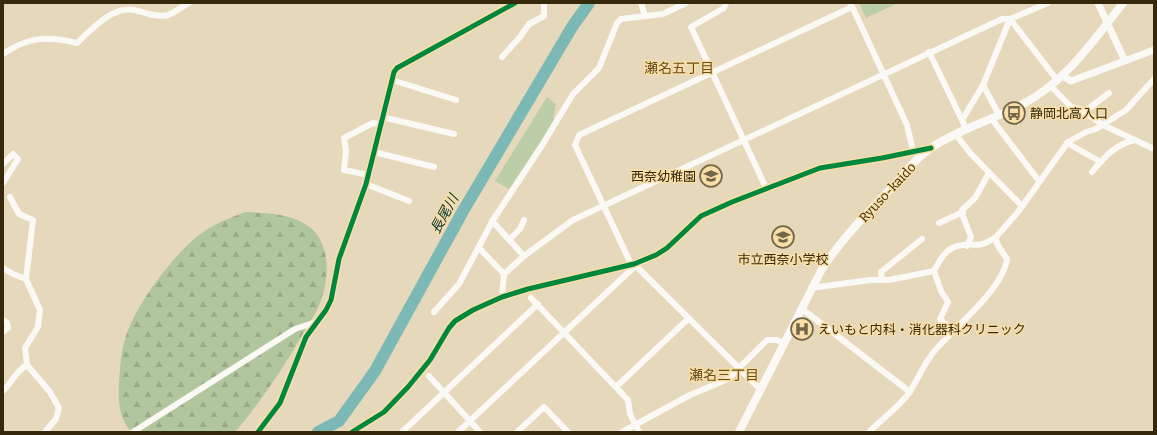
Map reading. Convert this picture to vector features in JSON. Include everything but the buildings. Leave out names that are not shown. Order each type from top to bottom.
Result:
[{"type":"main road","name":"Ryuso-kaido","points":[[739,432],[811,288],[836,247],[931,148],[966,129],[1023,104],[1056,81],[1107,24],[1123,3]]},
{"type":"street","points":[[3,54],[31,39],[54,38],[77,43],[102,20],[124,10],[134,10],[147,14],[168,15],[189,3]]},
{"type":"street","points":[[258,432],[280,403],[306,337],[326,310],[331,300],[338,259],[366,184],[392,80],[397,68],[515,3]]},
{"type":"street","points":[[502,57],[520,37],[529,24],[544,16],[544,3]]},
{"type":"street","points":[[641,3],[646,16]]},
{"type":"street","points":[[434,312],[459,284],[492,221],[542,148],[573,94],[599,68],[617,23],[621,19],[663,14],[686,3]]},
{"type":"street","points":[[726,3],[724,8],[691,27],[766,188]]},
{"type":"street","points":[[502,297],[504,274],[524,256],[573,220],[1002,18],[1010,20],[1048,3]]},
{"type":"street","points":[[1098,3],[1125,60]]},
{"type":"street","points":[[760,389],[738,370],[632,264],[575,145],[579,135],[851,5],[907,125],[913,151]]},
{"type":"street","points":[[1010,20],[1056,81],[1071,107],[1084,112],[1103,125],[1154,149]]},
{"type":"street","points":[[962,120],[983,85],[1010,20]]},
{"type":"street","points":[[1056,81],[1071,81],[1154,50]]},
{"type":"street","points":[[929,52],[966,129]]},
{"type":"street","points":[[953,331],[940,319],[948,302],[941,291],[934,271],[942,257],[957,246],[986,244],[996,237],[1022,206],[1067,144],[1076,136],[1103,125],[1126,110],[1154,79]]},
{"type":"street","points":[[392,80],[456,100]]},
{"type":"street","points":[[983,85],[995,117],[1039,181]]},
{"type":"street","points":[[1084,112],[1109,93]]},
{"type":"street","points":[[368,175],[344,170],[346,151],[344,138],[373,123],[382,121],[454,134]]},
{"type":"street","points":[[956,135],[989,173],[1022,206]]},
{"type":"street","points":[[1092,172],[1110,152],[1122,144],[1135,140]]},
{"type":"street","points":[[1067,144],[1101,162]]},
{"type":"street","points":[[352,432],[384,412],[408,387],[430,360],[455,321],[502,297],[632,264],[656,255],[667,248],[701,216],[766,188],[820,168],[931,148]]},
{"type":"street","points":[[374,152],[434,167]]},
{"type":"street","points":[[3,164],[13,154],[18,159],[3,183]]},
{"type":"street","points":[[939,223],[962,212],[966,205],[975,198],[989,173]]},
{"type":"street","points":[[366,184],[409,201]]},
{"type":"street","points":[[10,197],[19,214],[33,220],[26,279],[40,310],[38,327],[25,348],[27,365],[50,392],[59,408],[56,419],[45,432]]},
{"type":"street","points":[[962,212],[971,237],[968,246]]},
{"type":"street","points":[[510,239],[520,229],[524,220]]},
{"type":"street","points":[[492,221],[524,256]]},
{"type":"street","points":[[869,432],[910,392],[926,361],[937,347],[987,296],[1006,265],[1006,259],[998,248],[996,237]]},
{"type":"street","points":[[882,280],[881,272],[922,239]]},
{"type":"street","points":[[479,248],[504,274]]},
{"type":"street","points":[[458,432],[632,269],[632,264]]},
{"type":"street","points":[[3,268],[26,279]]},
{"type":"street","points":[[811,288],[870,280],[882,280],[934,271]]},
{"type":"street","points":[[531,298],[565,332],[628,400],[630,414],[639,432]]},
{"type":"street","points":[[402,432],[538,304]]},
{"type":"street","points":[[801,308],[910,392]]},
{"type":"street","points":[[616,388],[688,319]]},
{"type":"street","points":[[3,320],[7,323],[8,328],[3,332]]},
{"type":"street","points":[[133,432],[295,330],[316,322]]},
{"type":"street","points":[[622,432],[690,395],[728,379],[768,340],[777,340],[784,344]]},
{"type":"street","points":[[3,391],[12,382],[18,369],[27,365]]},
{"type":"street","points":[[429,376],[471,420],[480,432]]},
{"type":"street","points":[[517,432],[544,407],[568,432]]},
{"type":"green space","points":[[859,3],[898,3],[866,18]]},
{"type":"green space","points":[[547,97],[556,104],[553,118],[555,120],[509,189],[495,181]]},
{"type":"green space","points":[[245,212],[289,217],[305,224],[318,236],[323,245],[325,254],[326,274],[323,294],[317,310],[272,384],[235,432],[132,432],[124,422],[120,410],[119,390],[122,352],[132,321],[165,270],[194,239],[206,230]]},
{"type":"waterway","name":"長尾川","points":[[318,432],[339,421],[375,371],[463,211],[572,27],[589,3]]},
{"type":"cycle path","points":[[258,432],[280,403],[306,337],[326,310],[331,300],[339,259],[366,184],[394,72],[397,68],[515,3]]},
{"type":"cycle path","points":[[352,432],[384,412],[408,387],[430,360],[449,328],[455,321],[473,310],[502,297],[528,289],[634,264],[656,255],[667,248],[701,216],[732,202],[820,168],[931,148]]},
{"type":"place","name":"静岡北高入口","points":[[1014,113]]},
{"type":"place","name":"西奈幼稚園","points":[[711,176]]},
{"type":"place","name":"市立西奈小学校","points":[[783,237]]},
{"type":"place","name":"えいもと内科・消化器科クリニック","points":[[802,329]]},
{"type":"district","name":"瀬名五丁目","points":[[679,68]]},
{"type":"district","name":"瀬名三丁目","points":[[724,375]]}]
